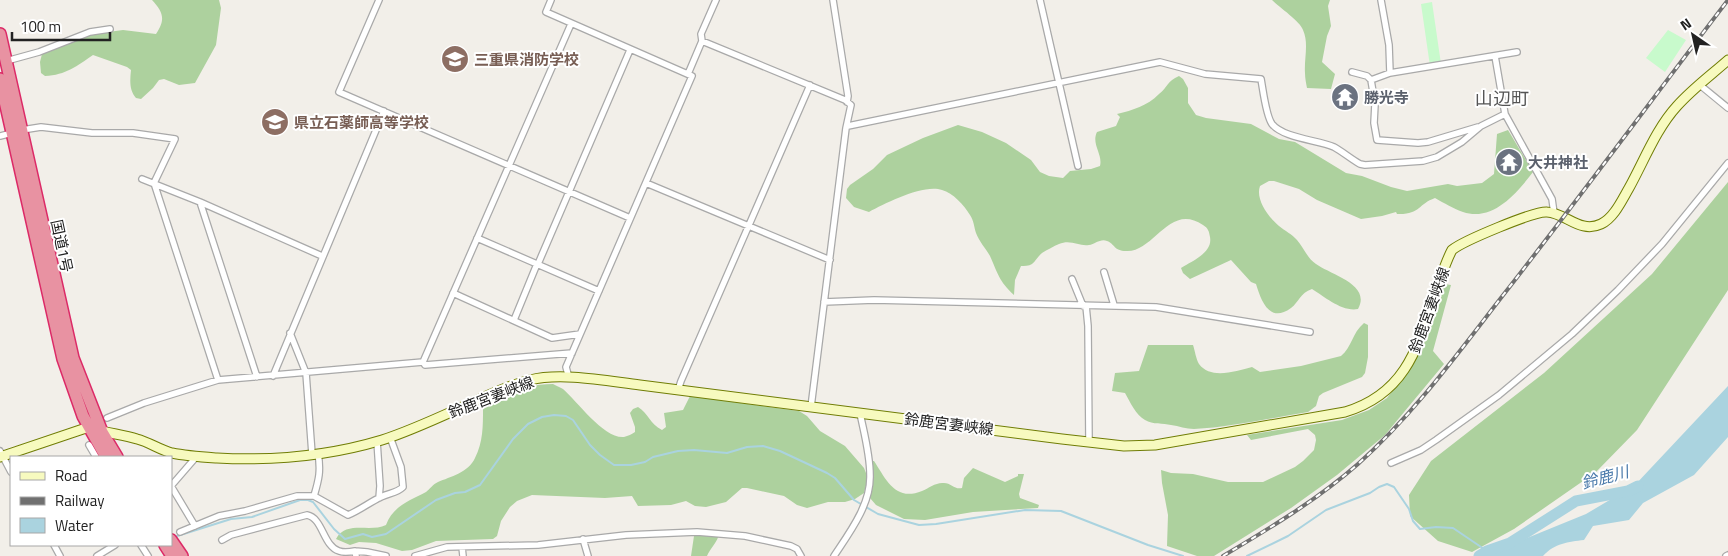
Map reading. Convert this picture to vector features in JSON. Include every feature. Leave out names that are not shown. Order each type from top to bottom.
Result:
[{"type":"highway","name":"国道1号","points":[[0,34],[63,359],[89,427],[105,456]]},
{"type":"highway","name":"国道1号","points":[[0,79],[19,131],[73,358],[102,432],[117,456]]},
{"type":"highway","points":[[176,536],[182,556]]},
{"type":"main road","points":[[1554,213],[1574,224],[1586,227],[1600,225],[1610,217],[1632,183],[1676,106],[1728,60]]},
{"type":"main road","name":"鈴鹿宮妻峡線","points":[[89,427],[102,432],[138,439],[174,453],[262,460],[352,448],[390,437],[530,380],[569,378],[1124,446],[1165,443],[1330,416],[1366,405],[1382,395],[1412,360],[1452,250],[1460,244],[1482,234],[1525,218],[1542,212],[1554,213]]},
{"type":"main road","points":[[1,455],[89,427]]},
{"type":"street","points":[[379,0],[339,92],[630,218]]},
{"type":"street","points":[[551,0],[546,12],[692,76],[566,367],[569,378]]},
{"type":"street","points":[[688,74],[702,41],[700,34],[716,0]]},
{"type":"street","points":[[833,0],[848,96],[847,102]]},
{"type":"street","points":[[1040,0],[1078,166]]},
{"type":"street","points":[[1381,0],[1389,45],[1390,73]]},
{"type":"street","points":[[423,362],[571,24]]},
{"type":"street","points":[[10,60],[39,52],[90,32],[110,29]]},
{"type":"street","points":[[0,30],[6,41],[24,121],[19,131]]},
{"type":"street","points":[[702,41],[810,85],[851,105],[848,126],[846,128],[811,407]]},
{"type":"street","points":[[514,320],[630,50]]},
{"type":"street","points":[[1371,80],[1390,73],[1517,52]]},
{"type":"street","points":[[1496,56],[1505,114],[1552,199],[1554,213]]},
{"type":"street","points":[[848,126],[1160,62],[1205,74],[1261,79],[1269,119],[1275,127],[1292,135],[1323,143],[1365,165],[1423,161],[1437,157],[1462,142],[1481,126]]},
{"type":"street","points":[[1352,72],[1367,76],[1371,80],[1375,104],[1374,123],[1377,140],[1428,142],[1481,126],[1505,114]]},
{"type":"street","points":[[678,390],[810,85]]},
{"type":"street","points":[[1700,85],[1728,108]]},
{"type":"street","points":[[273,376],[384,111]]},
{"type":"street","points":[[0,136],[41,127],[92,133],[133,132],[175,139],[154,183],[218,380]]},
{"type":"street","points":[[1391,463],[1421,450],[1436,440],[1499,395],[1572,334],[1662,244],[1728,163]]},
{"type":"street","points":[[142,179],[200,202],[322,256]]},
{"type":"street","points":[[646,183],[830,260]]},
{"type":"street","points":[[200,202],[257,377]]},
{"type":"street","points":[[477,238],[599,290]]},
{"type":"street","points":[[1104,272],[1114,306]]},
{"type":"street","points":[[1072,279],[1084,306],[1088,326],[1088,442]]},
{"type":"street","points":[[453,293],[552,338],[580,334]]},
{"type":"street","points":[[824,302],[874,300],[1156,307],[1310,332]]},
{"type":"street","points":[[290,334],[306,373],[315,454],[320,466],[320,478],[314,496]]},
{"type":"street","points":[[106,418],[144,403],[218,380],[423,362],[425,365],[572,353]]},
{"type":"street","points":[[834,556],[856,522],[869,488],[870,475],[860,413]]},
{"type":"street","points":[[176,536],[219,516],[245,511],[297,496],[314,496],[348,515],[379,498],[397,492],[403,487],[401,467],[390,437]]},
{"type":"street","points":[[377,441],[379,498]]},
{"type":"street","points":[[89,446],[95,456]]},
{"type":"street","points":[[1,455],[10,470]]},
{"type":"street","points":[[172,484],[197,456]]},
{"type":"street","points":[[172,488],[195,526]]},
{"type":"street","points":[[222,540],[231,535],[307,515],[313,517],[336,550],[355,554],[367,552],[386,556]]},
{"type":"street","points":[[415,556],[447,547],[538,545],[583,539],[662,533],[722,533],[791,546],[801,556]]},
{"type":"street","points":[[583,539],[588,556]]},
{"type":"street","points":[[98,556],[113,546]]},
{"type":"street","points":[[462,547],[463,556]]},
{"type":"green space","points":[[152,0],[219,0],[221,8],[216,45],[195,83],[179,85],[164,79],[159,80],[141,99],[136,98],[131,88],[131,70],[93,55],[65,72],[45,76],[41,73],[40,62],[42,54],[86,35],[123,30],[156,34],[161,24],[162,16],[159,8]]},
{"type":"green space","points":[[1272,0],[1330,0],[1328,6],[1331,26],[1322,62],[1335,74],[1331,89],[1307,88],[1305,75],[1305,35],[1301,26]]},
{"type":"green space","points":[[1432,2],[1441,64],[1430,66],[1421,4]]},
{"type":"green space","points":[[1668,30],[1686,40],[1665,72],[1646,58]]},
{"type":"green space","points":[[1179,76],[1188,88],[1188,103],[1196,115],[1251,124],[1279,139],[1295,142],[1346,173],[1362,176],[1391,187],[1407,191],[1448,184],[1457,186],[1482,183],[1494,174],[1497,134],[1508,130],[1533,172],[1512,197],[1503,204],[1484,213],[1463,212],[1435,198],[1410,213],[1397,214],[1396,212],[1361,219],[1317,200],[1299,189],[1269,181],[1260,186],[1259,191],[1259,197],[1267,213],[1279,226],[1295,238],[1313,262],[1354,286],[1361,300],[1358,309],[1346,308],[1312,289],[1302,295],[1294,306],[1277,313],[1267,308],[1260,297],[1256,284],[1251,282],[1231,260],[1190,279],[1183,273],[1181,268],[1201,256],[1210,243],[1209,231],[1203,225],[1191,220],[1181,220],[1171,224],[1136,250],[1119,250],[1105,240],[1086,245],[1067,242],[1059,244],[1042,253],[1032,264],[1021,266],[1015,280],[1014,295],[999,277],[990,256],[977,236],[970,215],[961,203],[950,194],[934,189],[915,192],[869,212],[854,207],[846,198],[847,189],[850,185],[873,169],[887,155],[923,138],[958,125],[982,132],[1006,143],[1031,160],[1040,172],[1049,176],[1063,178],[1070,171],[1100,166],[1100,157],[1095,141],[1097,132],[1116,126],[1120,117],[1117,114],[1150,102],[1172,80]]},
{"type":"green space","points":[[1728,182],[1728,290],[1637,430],[1596,472],[1514,529],[1472,552],[1438,541],[1410,516],[1409,495],[1431,461],[1544,373],[1652,274]]},
{"type":"green space","points":[[1444,284],[1451,285],[1433,351],[1444,364],[1385,435],[1337,475],[1291,508],[1214,556],[1197,556],[1167,546],[1168,515],[1161,470],[1171,473],[1193,474],[1228,482],[1263,482],[1295,467],[1314,450],[1315,435],[1308,429],[1251,440],[1247,435],[1342,420],[1369,410],[1387,398],[1419,350]]},
{"type":"green space","points":[[1364,323],[1368,325],[1368,357],[1365,373],[1362,377],[1323,393],[1319,396],[1316,406],[1308,412],[1237,424],[1191,429],[1148,422],[1136,412],[1125,393],[1112,391],[1115,373],[1139,371],[1148,345],[1193,345],[1199,364],[1210,372],[1224,373],[1252,367],[1260,372],[1301,366],[1341,356]]},
{"type":"green space","points":[[553,384],[563,389],[591,418],[608,432],[624,437],[635,432],[630,413],[633,409],[638,407],[641,409],[662,430],[666,427],[664,413],[683,410],[690,396],[799,411],[807,416],[820,431],[845,446],[864,468],[868,478],[864,493],[855,499],[845,502],[828,502],[807,508],[797,505],[784,496],[747,488],[742,488],[726,502],[706,507],[695,506],[686,501],[671,505],[638,506],[632,496],[605,498],[532,495],[517,501],[510,507],[501,521],[497,536],[493,539],[436,541],[412,550],[402,551],[376,543],[359,542],[350,545],[336,539],[340,533],[352,528],[373,528],[386,525],[393,513],[402,505],[426,492],[436,483],[468,467],[475,458],[480,446],[483,428],[483,409],[491,403],[516,390]]},
{"type":"green space","points":[[870,461],[874,461],[892,487],[898,491],[913,494],[941,483],[962,488],[964,478],[973,468],[1005,482],[1018,476],[1018,474],[1024,474],[1019,494],[1020,498],[1039,505],[1038,508],[973,512],[925,520],[904,519],[876,505],[870,498]]},
{"type":"green space","points":[[703,532],[719,534],[707,556],[691,556],[694,536]]},
{"type":"water","points":[[1728,386],[1728,437],[1694,475],[1643,503],[1629,520],[1593,526],[1584,540],[1557,546],[1543,556],[1483,556],[1586,514],[1635,485]]},
{"type":"waterway","points":[[174,537],[231,519],[252,517],[300,500],[313,502],[334,529],[345,539],[363,534],[372,537],[386,534],[436,500],[455,493],[465,492],[480,485],[513,439],[528,424],[542,417],[554,415],[566,416],[573,420],[590,445],[614,465],[631,465],[645,462],[653,457],[678,451],[694,450],[727,453],[747,447],[763,446],[780,451],[827,473],[835,478],[854,500],[878,514],[919,525],[1025,510],[1061,511],[1148,545],[1183,556]]},
{"type":"waterway","points":[[1247,556],[1288,536],[1326,510],[1370,493],[1387,484],[1394,487],[1409,509],[1413,521],[1420,529],[1436,527],[1453,528],[1487,551]]},
{"type":"waterway","name":"鈴鹿川","points":[[1479,556],[1487,551],[1510,543],[1576,501],[1628,491],[1638,486]]},
{"type":"railway","points":[[1223,556],[1310,502],[1358,464],[1398,425],[1435,382],[1561,221],[1728,0]]},
{"type":"place","name":"三重県消防学校","points":[[455,59]]},
{"type":"place","name":"勝光寺","points":[[1345,97]]},
{"type":"place","name":"県立石薬師高等学校","points":[[275,122]]},
{"type":"place","name":"大井神社","points":[[1509,162]]},
{"type":"district","name":"山辺町","points":[[1502,98]]}]
